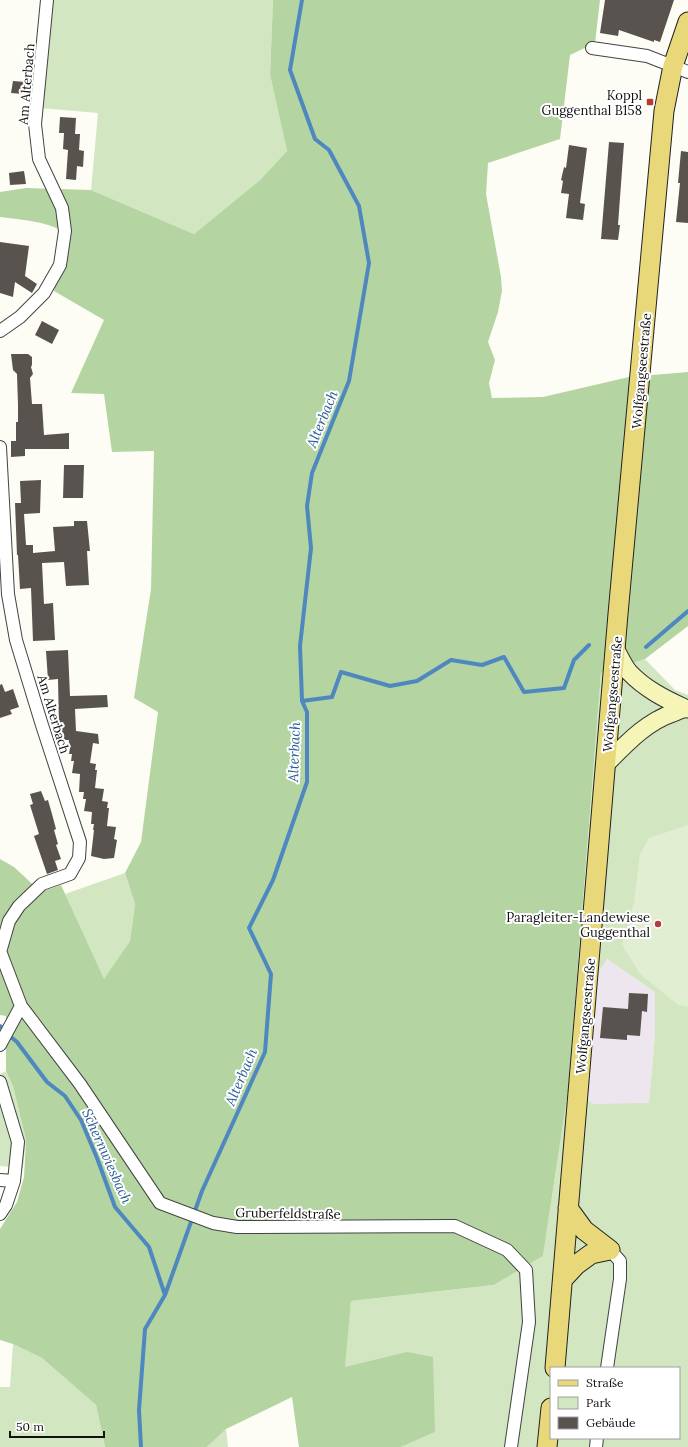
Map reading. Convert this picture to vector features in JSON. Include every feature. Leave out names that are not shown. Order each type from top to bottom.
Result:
[{"type":"main road","name":"Wolfgangseestraße","points":[[555,1367],[618,614],[664,111],[680,69],[688,22]]},
{"type":"main road","points":[[616,650],[628,671],[648,688],[661,697],[687,708]]},
{"type":"main road","points":[[606,764],[649,724],[664,716],[687,708]]},
{"type":"main road","points":[[568,1208],[584,1230],[610,1250]]},
{"type":"main road","points":[[563,1279],[576,1265],[591,1254],[610,1250]]},
{"type":"main road","points":[[547,1447],[550,1418]]},
{"type":"street","name":"Am Alterbach","points":[[0,331],[20,317],[44,293],[60,265],[65,231],[62,208],[39,159],[35,124],[47,0]]},
{"type":"street","points":[[592,48],[647,56],[680,69]]},
{"type":"street","name":"Am Alterbach","points":[[0,447],[8,594],[16,640],[80,842],[79,858],[70,874],[42,884],[19,906],[9,921],[0,952]]},
{"type":"street","name":"Gruberfeldstraße","points":[[0,952],[21,1006],[80,1084],[160,1203],[213,1223],[237,1227],[455,1226],[507,1250],[526,1270],[529,1322],[512,1447]]},
{"type":"street","points":[[0,1045],[6,1021],[21,1006]]},
{"type":"street","points":[[0,1082],[18,1142],[14,1181],[6,1205],[0,1214]]},
{"type":"street","points":[[0,1180],[14,1181]]},
{"type":"street","points":[[607,1367],[620,1279],[620,1262],[610,1250]]},
{"type":"shaded area","points":[[607,959],[655,992],[655,1034],[649,1104],[595,1104],[568,1091],[575,1010]]},
{"type":"green space","points":[[51,0],[273,0],[270,75],[287,151],[260,180],[194,234],[91,190],[98,113],[40,108]]},
{"type":"green space","points":[[273,0],[600,0],[595,43],[570,55],[560,139],[488,163],[486,194],[501,277],[502,291],[498,312],[488,342],[495,360],[489,383],[492,398],[543,397],[629,377],[688,372],[688,626],[645,659],[601,673],[568,1091],[543,1256],[494,1285],[351,1301],[345,1367],[407,1352],[433,1357],[435,1432],[401,1447],[299,1447],[292,1397],[226,1429],[207,1447],[105,1447],[96,1405],[42,1358],[13,1344],[0,1340],[0,1229],[17,1202],[24,1177],[26,1140],[13,1086],[6,1071],[6,1016],[0,1015],[0,859],[14,867],[41,892],[61,885],[104,979],[130,941],[135,904],[125,873],[141,842],[158,712],[134,698],[151,589],[154,451],[112,452],[104,394],[71,393],[104,320],[54,291],[69,235],[61,230],[45,224],[0,217],[0,192],[26,188],[91,190],[194,234],[260,180],[287,151],[270,75]]},
{"type":"green space","points":[[645,659],[675,690],[688,695],[688,1447],[401,1447],[435,1432],[344,1367],[351,1301],[494,1285],[543,1256],[568,1091],[595,1104],[649,1103],[655,1034],[655,992],[607,959],[575,1010],[601,673]]},
{"type":"green space","name":"Paragleiter-Landewiese Guggenthal","points":[[688,824],[688,1007],[678,1005],[640,974],[622,945],[634,903],[640,854],[649,838]]},
{"type":"green space","points":[[125,873],[135,904],[130,941],[104,980],[65,894]]},
{"type":"green space","points":[[6,1071],[13,1086],[26,1140],[23,1168],[0,1166],[0,1074]]},
{"type":"green space","points":[[13,1344],[42,1358],[96,1405],[105,1447],[0,1447],[0,1387],[10,1387]]},
{"type":"green space","points":[[226,1429],[228,1447],[207,1447]]},
{"type":"building","points":[[605,0],[674,0],[660,42],[654,40],[654,42],[619,30],[618,36],[600,33]]},
{"type":"building","points":[[13,81],[25,82],[23,94],[11,93]]},
{"type":"building","points":[[60,117],[76,118],[75,134],[80,134],[79,150],[84,151],[83,167],[77,166],[76,180],[66,179],[68,150],[63,149],[64,133],[59,133]]},
{"type":"building","points":[[609,142],[624,143],[618,240],[601,239]]},
{"type":"building","points":[[569,145],[587,148],[580,203],[585,204],[583,220],[566,218],[569,194],[561,193],[563,181],[561,180],[564,167],[566,168]]},
{"type":"building","points":[[681,151],[688,152],[688,223],[676,222],[680,183],[678,183]]},
{"type":"building","points":[[24,171],[26,184],[10,185],[9,173]]},
{"type":"building","points":[[0,242],[29,246],[25,276],[37,284],[32,293],[15,282],[13,297],[0,293]]},
{"type":"building","points":[[42,321],[59,330],[52,344],[35,335]]},
{"type":"building","points":[[11,354],[28,354],[32,357],[31,367],[33,374],[30,378],[32,404],[42,404],[44,435],[69,433],[69,449],[25,449],[25,456],[11,457],[11,441],[16,441],[18,405],[17,374],[13,370]]},
{"type":"building","points":[[64,465],[84,465],[83,498],[63,498]]},
{"type":"building","points":[[41,480],[40,513],[24,514],[26,545],[33,545],[33,553],[55,551],[53,527],[74,526],[74,521],[87,521],[90,551],[87,551],[89,585],[66,586],[64,562],[42,563],[44,604],[53,603],[55,640],[33,641],[31,588],[20,589],[15,503],[21,503],[20,481]]},
{"type":"building","points":[[68,650],[70,696],[107,695],[108,707],[75,709],[76,731],[98,734],[99,744],[93,743],[90,763],[96,764],[95,770],[97,770],[95,788],[104,789],[102,801],[108,802],[107,808],[109,808],[107,826],[116,827],[114,839],[117,840],[114,858],[104,859],[91,856],[94,830],[94,824],[91,824],[92,812],[84,811],[86,799],[83,799],[84,792],[79,792],[80,774],[72,773],[74,761],[71,761],[72,754],[69,754],[69,740],[61,740],[61,727],[59,727],[58,679],[48,680],[46,651]]},
{"type":"building","points":[[2,684],[5,692],[13,689],[19,707],[10,710],[12,714],[0,718],[0,685]]},
{"type":"building","points":[[41,791],[45,801],[48,800],[56,829],[54,830],[58,844],[56,845],[61,859],[55,861],[58,870],[47,874],[34,836],[39,834],[30,805],[33,804],[30,794]]},
{"type":"building","points":[[629,993],[648,994],[647,1012],[642,1011],[640,1036],[627,1035],[627,1040],[600,1038],[603,1007],[628,1009]]},
{"type":"waterway","name":"Alterbach","points":[[141,1447],[139,1410],[145,1329],[165,1295],[202,1191],[265,1052],[271,974],[249,928],[273,880],[307,782],[307,712],[302,701],[300,646],[311,548],[307,506],[312,473],[349,381],[369,263],[359,206],[329,150],[315,139],[290,70],[302,0]]},
{"type":"waterway","points":[[646,647],[688,611]]},
{"type":"waterway","points":[[302,701],[332,697],[341,672],[390,686],[417,681],[451,660],[482,665],[504,657],[524,692],[564,688],[574,660],[589,645]]},
{"type":"waterway","name":"Schernwiesbach","points":[[11,1037],[17,1042],[47,1082],[65,1096],[81,1120],[115,1207],[149,1247],[165,1295]]},
{"type":"place","name":"Koppl Guggenthal B158","points":[[650,102]]},
{"type":"place","name":"Paragleiter-Landewiese Guggenthal","points":[[658,924]]}]
